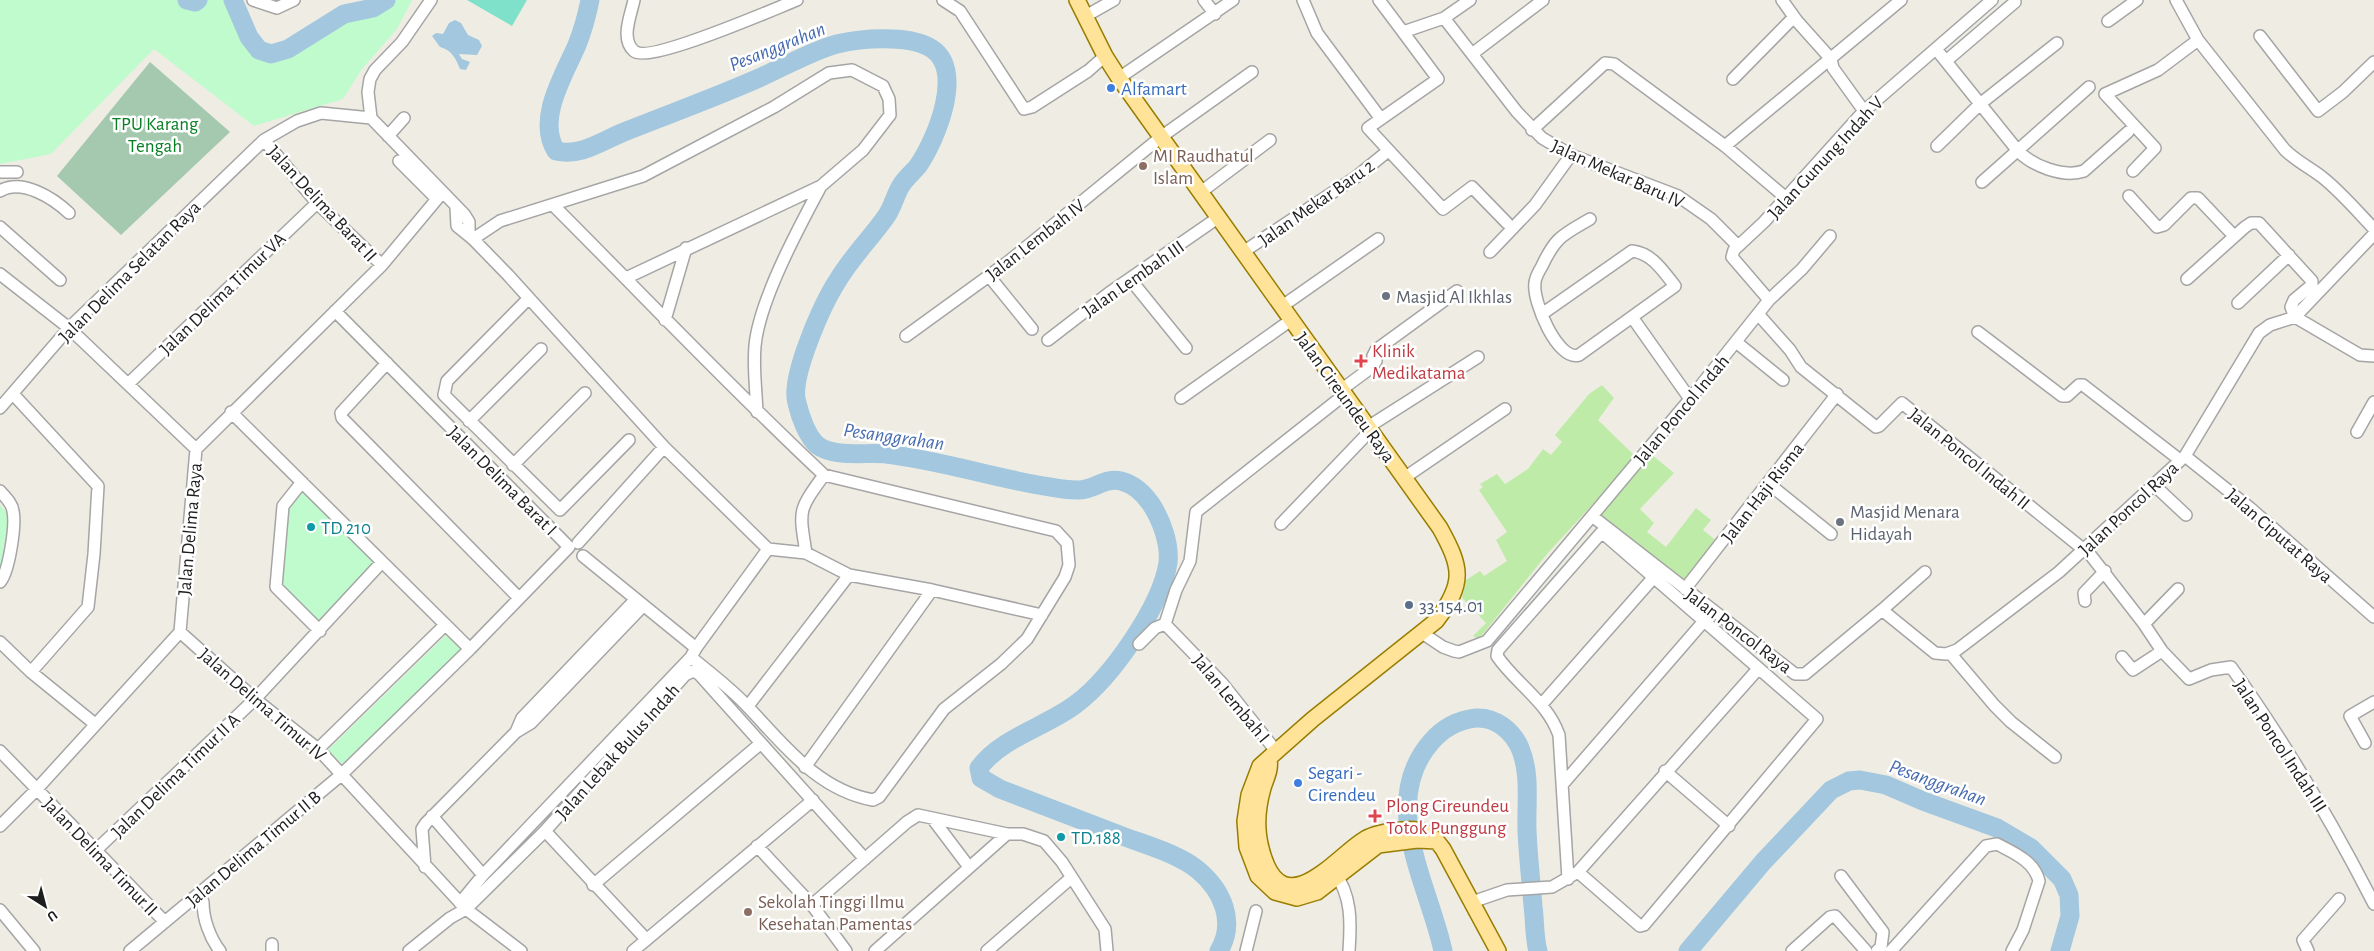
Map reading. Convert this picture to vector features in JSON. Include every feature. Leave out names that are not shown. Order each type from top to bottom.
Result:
[{"type":"main road","name":"Jalan Cireundeu Raya","points":[[1077,0],[1105,56],[1281,307],[1440,528],[1458,564],[1454,590],[1448,605],[1422,633],[1320,713],[1260,766],[1245,821],[1247,847],[1258,876],[1275,892],[1297,898],[1317,892],[1334,871],[1366,838],[1417,834],[1437,841],[1472,902]]},
{"type":"main road","points":[[1472,902],[1498,951]]},
{"type":"street","points":[[253,0],[277,8],[294,0]]},
{"type":"street","points":[[431,0],[402,42],[375,70],[370,79],[368,92],[370,118],[388,136],[439,196]]},
{"type":"street","points":[[634,0],[627,30],[628,41],[634,50],[643,54],[680,46],[797,0]]},
{"type":"street","points":[[943,0],[960,11],[1024,109],[1032,107],[1088,71],[1105,56]]},
{"type":"street","points":[[1084,17],[1114,0]]},
{"type":"street","points":[[1204,0],[1215,14]]},
{"type":"street","points":[[1120,78],[1233,0]]},
{"type":"street","points":[[1303,0],[1317,33],[1381,119]]},
{"type":"street","points":[[1379,0],[1438,78],[1368,128],[1442,209],[1472,187],[1507,223]]},
{"type":"street","points":[[1403,32],[1444,18],[1470,0]]},
{"type":"street","points":[[1472,54],[1542,0]]},
{"type":"street","points":[[1782,0],[1831,60],[1833,68],[1864,111]]},
{"type":"street","points":[[1725,146],[1901,0]]},
{"type":"street","name":"Jalan Gunung Indah V","points":[[1768,300],[1732,257],[1734,250],[1786,198],[1864,111],[1992,0]]},
{"type":"street","points":[[2108,21],[2137,0]]},
{"type":"street","points":[[2176,0],[2198,40],[2245,102],[2285,150],[2298,163],[2311,169],[2338,191],[2374,229]]},
{"type":"street","points":[[1946,61],[2015,2]]},
{"type":"street","points":[[1733,79],[1794,17]]},
{"type":"street","name":"Jalan Mekar Baru IV","points":[[1444,18],[1532,130],[1542,138],[1571,155],[1678,196],[1711,219],[1738,246]]},
{"type":"street","points":[[2260,36],[2318,111],[2343,92],[2374,62]]},
{"type":"street","points":[[2133,172],[2155,148],[2105,94],[2158,70],[2198,40]]},
{"type":"street","points":[[1937,146],[1980,104],[2057,43]]},
{"type":"street","points":[[1936,49],[2018,151],[2037,164],[2052,170],[2077,173],[2084,171],[2128,132]]},
{"type":"street","points":[[1532,130],[1605,63],[1614,64],[1725,146],[1786,198]]},
{"type":"street","points":[[471,237],[500,221],[531,210],[554,206],[643,176],[774,107],[829,73],[852,70],[883,86],[889,99],[890,115],[863,150],[821,186],[686,248],[626,278]]},
{"type":"street","name":"Jalan Lembah IV","points":[[906,336],[989,276],[1161,137],[1252,72]]},
{"type":"street","points":[[1982,182],[2089,87]]},
{"type":"street","name":"Jalan Delima Selatan Raya","points":[[0,408],[69,328],[264,140],[297,121],[321,113],[370,118]]},
{"type":"street","points":[[388,136],[404,118]]},
{"type":"street","name":"Jalan Delima Barat II","points":[[264,140],[317,202],[382,265]]},
{"type":"street","points":[[1201,192],[1270,140]]},
{"type":"street","name":"Jalan Mekar Baru 2","points":[[1243,252],[1340,188],[1388,151]]},
{"type":"street","points":[[1490,252],[1535,205],[1571,155]]},
{"type":"street","points":[[399,162],[439,196],[456,207],[469,222],[471,237],[664,447],[768,549],[806,553],[849,575],[932,590],[1042,615]]},
{"type":"street","points":[[0,172],[17,172]]},
{"type":"street","points":[[757,412],[755,346],[763,312],[783,263],[821,186]]},
{"type":"street","points":[[0,191],[22,187],[53,198],[69,213]]},
{"type":"street","name":"Jalan Delima Raya","points":[[180,632],[196,449],[231,412],[382,265],[439,196]]},
{"type":"street","points":[[2129,196],[2157,227],[2162,227],[2191,198],[2198,198],[2234,236]]},
{"type":"street","name":"Jalan Delima Timur VA","points":[[128,384],[317,202]]},
{"type":"street","points":[[554,206],[626,278],[664,320],[824,475],[1056,531],[1066,543],[1069,565],[1065,577],[1027,639],[1001,664],[944,709],[879,797],[873,800],[861,798],[836,787],[805,767],[788,752],[748,706],[693,652],[583,556]]},
{"type":"street","name":"Jalan Lembah III","points":[[1048,340],[1130,279],[1219,217]]},
{"type":"street","points":[[1542,314],[1632,251],[1642,252],[1658,264],[1675,286],[1575,356],[1567,354],[1554,338],[1542,314],[1534,295],[1535,282],[1551,245],[1560,237],[1590,219]]},
{"type":"street","points":[[2187,279],[2234,236],[2255,222],[2289,255],[2312,281],[2312,285],[2294,300],[2291,306],[2294,317],[2360,355],[2374,356]]},
{"type":"street","points":[[0,227],[60,280]]},
{"type":"street","points":[[2294,317],[2374,234]]},
{"type":"street","name":"Jalan Poncol Indah","points":[[1592,516],[1690,399],[1768,300],[1802,270],[1830,236]]},
{"type":"street","points":[[1281,307],[1378,239]]},
{"type":"street","points":[[664,320],[686,248]]},
{"type":"street","points":[[2238,303],[2289,255]]},
{"type":"street","points":[[989,276],[1032,329]]},
{"type":"street","points":[[1130,279],[1186,348]]},
{"type":"street","points":[[2,280],[69,328],[196,449]]},
{"type":"street","points":[[1139,644],[1155,628],[1165,624],[1176,590],[1190,561],[1196,512],[1372,367],[1376,361],[1373,356],[1376,350],[1457,291]]},
{"type":"street","points":[[529,298],[447,381],[444,395],[560,510],[629,440]]},
{"type":"street","name":"Jalan Delima Barat I","points":[[335,311],[569,547],[470,648]]},
{"type":"street","points":[[1758,314],[1790,350],[1801,367],[1836,394]]},
{"type":"street","points":[[1632,317],[1690,399]]},
{"type":"street","name":"Jalan Poncol Raya","points":[[1950,653],[1957,650],[2059,572],[2182,458],[2259,332],[2270,324],[2294,317]]},
{"type":"street","points":[[1181,398],[1291,320]]},
{"type":"street","name":"Jalan Ciputat Raya","points":[[1978,332],[2062,396],[2066,396],[2079,385],[2083,385],[2250,508],[2374,617]]},
{"type":"street","points":[[1736,342],[1783,380]]},
{"type":"street","points":[[469,421],[542,349]]},
{"type":"street","points":[[1281,524],[1369,429],[1478,357]]},
{"type":"street","points":[[387,363],[341,413],[342,418],[519,598]]},
{"type":"street","points":[[513,465],[585,393]]},
{"type":"street","points":[[13,394],[98,486],[94,554],[88,607],[31,672]]},
{"type":"street","name":"Jalan Haji Risma","points":[[1685,589],[1769,484],[1836,394]]},
{"type":"street","name":"Jalan Poncol Indah II","points":[[1836,394],[1878,427],[1902,403],[2084,548]]},
{"type":"street","points":[[2357,432],[2374,402]]},
{"type":"street","points":[[1404,478],[1505,409]]},
{"type":"street","points":[[231,412],[470,648]]},
{"type":"street","points":[[578,543],[664,447]]},
{"type":"street","points":[[806,553],[800,514],[806,499],[824,475]]},
{"type":"street","points":[[302,482],[283,506],[276,587],[320,631]]},
{"type":"street","points":[[1769,484],[1831,534]]},
{"type":"street","points":[[2154,484],[2186,515]]},
{"type":"street","points":[[0,491],[14,512],[6,572],[0,582]]},
{"type":"street","points":[[1422,633],[1443,648],[1459,652],[1487,641],[1592,516]]},
{"type":"street","name":"Jalan Poncol Raya","points":[[1592,516],[1795,674],[1805,674],[1925,572]]},
{"type":"street","points":[[1605,534],[1704,621],[1817,719],[1729,826],[1644,925],[1640,926],[1573,876],[1562,785],[1559,735],[1555,723],[1542,704],[1500,661],[1497,656],[1498,650],[1597,535],[1605,534]]},
{"type":"street","name":"Jalan Poncol Indah III","points":[[2084,548],[2105,571],[2162,650],[2189,678],[2211,670],[2231,667],[2269,720],[2346,850],[2374,904]]},
{"type":"street","points":[[463,906],[483,875],[693,652],[768,549]]},
{"type":"street","name":"Jalan Delima Timur II A","points":[[95,851],[255,698],[320,631],[382,562]]},
{"type":"street","points":[[2085,601],[2084,593],[2105,571]]},
{"type":"street","points":[[748,706],[849,575]]},
{"type":"street","points":[[1542,704],[1654,577]]},
{"type":"street","points":[[2144,624],[2178,589]]},
{"type":"street","points":[[805,767],[932,590]]},
{"type":"street","points":[[426,866],[422,829],[432,816],[516,732],[531,723],[639,603]]},
{"type":"street","points":[[1882,610],[1935,653],[1950,653],[1973,682],[2005,716],[2054,757]]},
{"type":"street","points":[[1562,785],[1704,621]]},
{"type":"street","name":"Jalan Lembah I","points":[[1165,624],[1222,683],[1273,755]]},
{"type":"street","points":[[318,749],[445,625]]},
{"type":"street","points":[[0,826],[36,790],[94,724],[180,632]]},
{"type":"street","name":"Jalan Delima Timur IV","points":[[180,632],[255,698],[318,749],[463,906],[521,951]]},
{"type":"street","points":[[0,642],[31,672],[94,724]]},
{"type":"street","name":"Jalan Delima Timur II B","points":[[130,951],[341,775],[470,648]]},
{"type":"street","points":[[2122,657],[2133,670],[2162,650]]},
{"type":"street","points":[[1472,902],[1506,890],[1544,889],[1573,876],[1758,669]]},
{"type":"street","name":"Jalan Lebak Bulus Indah","points":[[646,939],[593,885],[545,831],[685,675],[693,671],[699,674],[760,744],[866,859]]},
{"type":"street","points":[[2365,743],[2350,716],[2374,702]]},
{"type":"street","points":[[593,885],[760,744]]},
{"type":"street","name":"Jalan Delima Timur II","points":[[0,751],[165,922]]},
{"type":"street","points":[[1665,771],[1729,826]]},
{"type":"street","points":[[633,951],[813,800]]},
{"type":"street","points":[[432,816],[483,875]]},
{"type":"street","points":[[812,905],[907,822],[918,816],[932,818],[1007,834],[1023,834],[1044,841],[1105,928],[1106,950]]},
{"type":"street","points":[[932,818],[969,867]]},
{"type":"street","points":[[409,951],[450,918],[545,831]]},
{"type":"street","points":[[875,951],[1007,834]]},
{"type":"street","points":[[1891,951],[1986,846],[1997,844],[2027,861],[2038,874],[2039,881],[2029,916],[2012,951]]},
{"type":"street","points":[[757,846],[812,905],[846,951]]},
{"type":"street","points":[[1334,871],[1346,890],[1349,903],[1349,951]]},
{"type":"street","points":[[1841,876],[1882,932],[1881,946],[1877,951]]},
{"type":"street","points":[[987,951],[1071,878]]},
{"type":"street","points":[[2308,951],[2303,940],[2339,899]]},
{"type":"street","points":[[204,902],[203,913],[214,943],[220,951]]},
{"type":"street","points":[[0,910],[34,951]]},
{"type":"street","points":[[1246,951],[1256,911]]},
{"type":"street","points":[[1792,951],[1830,917],[1835,916],[1866,951]]},
{"type":"green space","points":[[0,0],[187,0],[195,2],[198,0],[233,0],[249,38],[259,50],[271,54],[289,49],[344,14],[373,8],[386,0],[412,0],[397,29],[362,69],[343,99],[254,126],[154,49],[51,154],[0,164]]},
{"type":"green space","points":[[467,0],[527,0],[512,26]]},
{"type":"green space","name":"TPU Karang Tengah","points":[[150,62],[230,132],[121,235],[57,176]]},
{"type":"green space","points":[[1602,385],[1614,398],[1598,420],[1636,457],[1547,554],[1479,639],[1473,636],[1486,623],[1462,598],[1466,580],[1480,571],[1484,576],[1507,561],[1496,540],[1507,532],[1479,490],[1483,487],[1480,484],[1497,474],[1505,484],[1528,469],[1543,449],[1551,455],[1562,442],[1555,435],[1589,394]]},
{"type":"green space","points":[[1652,455],[1674,473],[1640,509],[1654,523],[1647,532],[1666,547],[1696,508],[1711,520],[1703,530],[1718,542],[1680,586],[1599,516]]},
{"type":"green space","points":[[302,491],[381,570],[322,634],[276,594],[289,510]]},
{"type":"green space","points":[[0,505],[9,515],[0,570]]},
{"type":"green space","points":[[446,635],[465,654],[345,766],[327,751]]},
{"type":"water","points":[[455,20],[461,23],[468,35],[479,40],[482,46],[477,55],[459,54],[462,59],[470,62],[466,70],[460,69],[453,55],[448,50],[440,47],[432,36],[436,33],[443,34],[449,23]]},
{"type":"waterway","name":"Pesanggrahan","points":[[187,0],[195,2],[198,0]]},
{"type":"waterway","name":"Pesanggrahan","points":[[233,0],[249,37],[259,50],[271,54],[288,49],[344,14],[373,8],[386,0]]},
{"type":"waterway","name":"Pesanggrahan","points":[[590,0],[579,39],[559,83],[550,111],[549,125],[556,151],[575,152],[593,146],[743,85],[807,55],[837,44],[858,40],[897,39],[920,43],[929,47],[940,57],[946,70],[947,87],[944,104],[933,139],[918,166],[902,184],[888,214],[843,272],[824,305],[809,341],[798,376],[796,391],[800,414],[813,441],[832,452],[886,454],[905,457],[1067,490],[1083,490],[1115,480],[1125,482],[1134,487],[1148,500],[1159,518],[1164,533],[1168,548],[1168,563],[1156,600],[1145,620],[1119,660],[1090,692],[1064,712],[1000,748],[979,768],[981,778],[1000,789],[1163,851],[1182,859],[1198,870],[1214,887],[1224,908],[1226,929],[1219,951]]},
{"type":"waterway","name":"Pesanggrahan","points":[[1443,951],[1412,845],[1408,818],[1409,791],[1416,766],[1431,742],[1451,726],[1476,718],[1496,722],[1508,730],[1520,748],[1526,768],[1528,849],[1538,951]]},
{"type":"waterway","name":"Pesanggrahan","points":[[1688,951],[1763,862],[1831,790],[1849,781],[1860,780],[1886,785],[1923,801],[1997,828],[2031,848],[2062,879],[2069,895],[2070,916],[2060,951]]},
{"type":"place","name":"Alfamart","points":[[1111,88]]},
{"type":"place","name":"MI Raudhatul Islam","points":[[1143,166]]},
{"type":"place","name":"Masjid Al Ikhlas","points":[[1386,296]]},
{"type":"place","name":"Klinik Medikatama","points":[[1361,361]]},
{"type":"place","name":"Masjid Menara Hidayah","points":[[1840,522]]},
{"type":"place","name":"TD 210","points":[[311,527]]},
{"type":"place","name":"33.154.01","points":[[1409,605]]},
{"type":"place","name":"Segari - Cirendeu","points":[[1298,783]]},
{"type":"place","name":"Plong Cireundeu Totok Punggung","points":[[1375,816]]},
{"type":"place","name":"TD.188","points":[[1061,837]]},
{"type":"place","name":"Sekolah Tinggi Ilmu Kesehatan Pamentas","points":[[748,912]]}]
